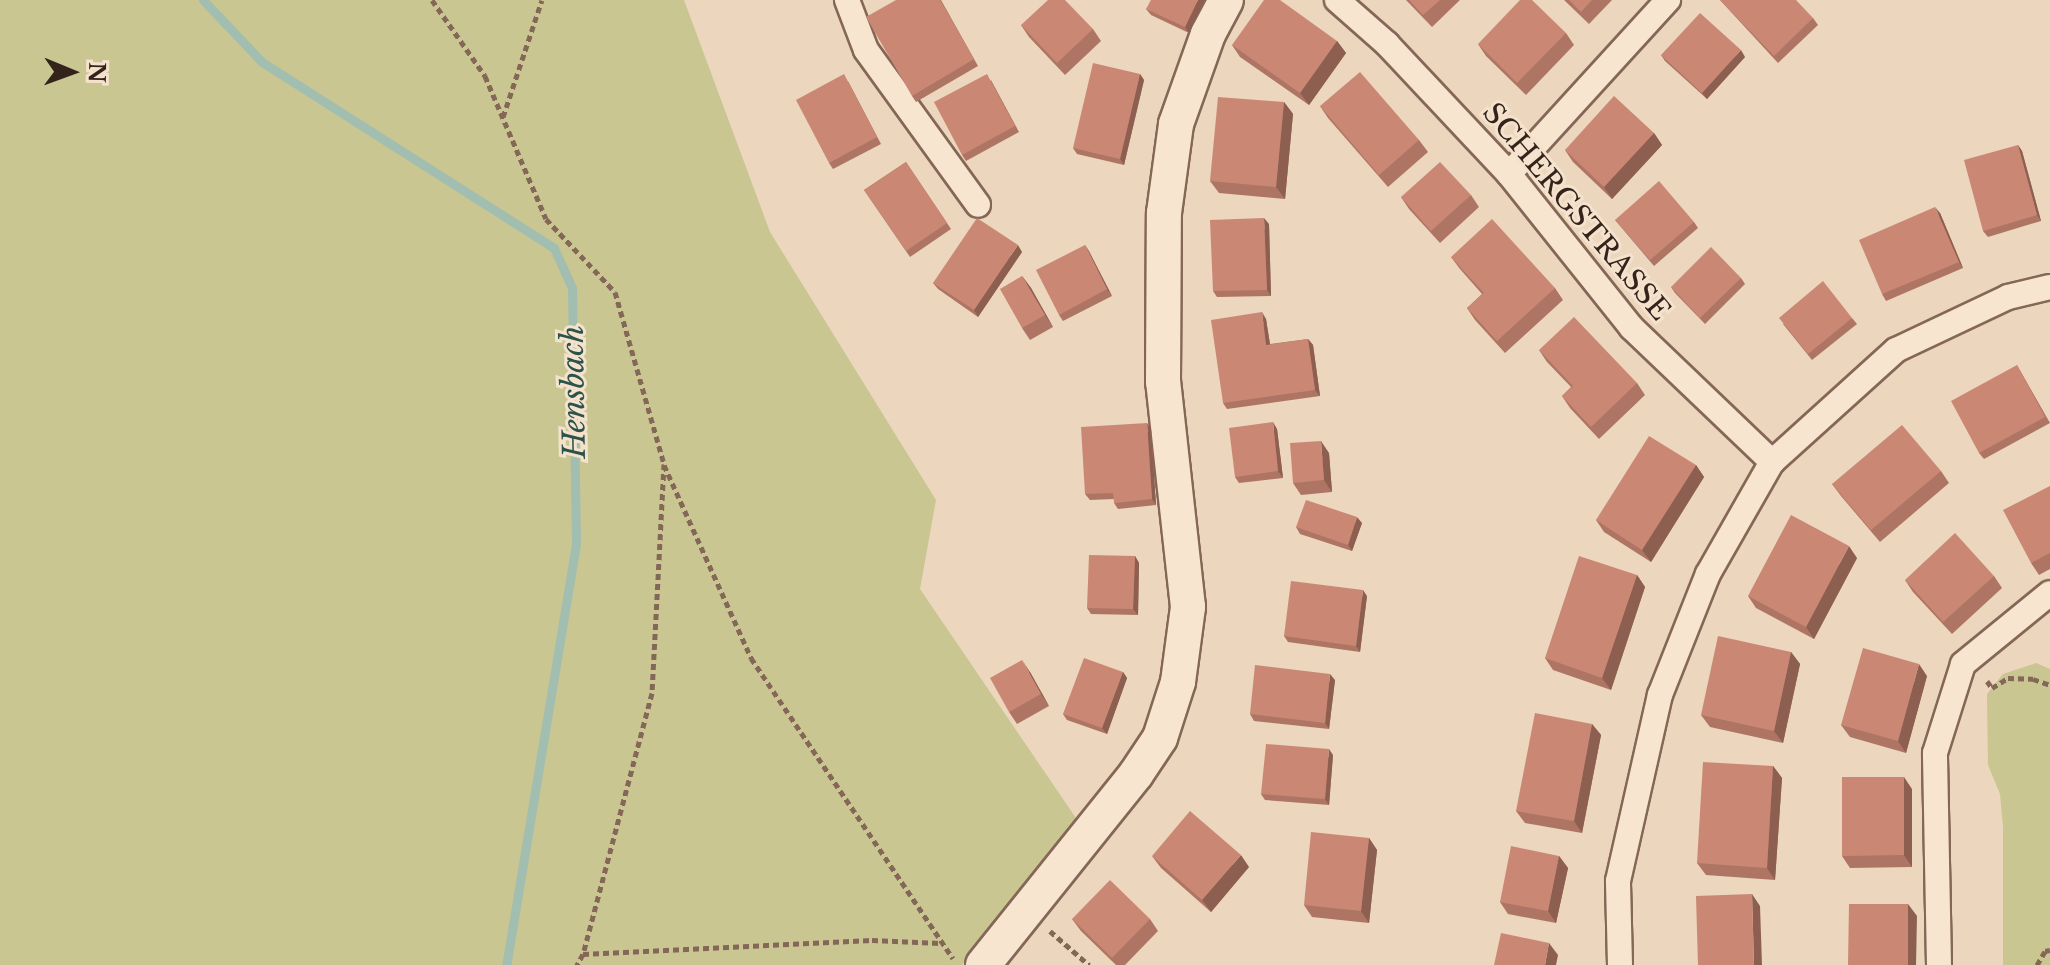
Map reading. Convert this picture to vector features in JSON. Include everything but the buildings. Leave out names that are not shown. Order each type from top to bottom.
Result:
[{"type":"street","points":[[847,0],[866,50],[978,205]]},
{"type":"street","points":[[983,965],[1136,774],[1160,738],[1178,682],[1188,607],[1163,382],[1164,213],[1176,124],[1208,34],[1226,0]]},
{"type":"street","name":"SCHERGSTRASSE","points":[[1337,0],[1387,44],[1509,174],[1632,328],[1772,462]]},
{"type":"street","points":[[1509,174],[1668,0]]},
{"type":"street","points":[[1620,965],[1618,881],[1660,695],[1708,574],[1772,462],[1896,350],[2008,297],[2050,287]]},
{"type":"street","points":[[1939,965],[1935,753],[1963,664],[2050,593]]},
{"type":"path","points":[[432,0],[485,76],[546,219],[615,292],[664,464],[751,658],[958,965]]},
{"type":"path","points":[[503,118],[542,0]]},
{"type":"path","points":[[577,965],[583,954],[652,693],[664,464]]},
{"type":"path","points":[[1970,658],[1992,688],[2008,678],[2033,679],[2050,685]]},
{"type":"path","points":[[1043,925],[1089,965]]},
{"type":"path","points":[[583,954],[872,940],[941,943]]},
{"type":"path","points":[[2037,965],[2045,951],[2050,950]]},
{"type":"shaded area","points":[[0,0],[684,0],[770,232],[936,500],[920,589],[1080,824],[962,965],[0,965]]},
{"type":"shaded area","points":[[2036,663],[2050,669],[2050,965],[2003,965],[2003,827],[2000,794],[1988,765],[1987,694],[2003,674]]},
{"type":"waterway","name":"Hensbach","points":[[203,0],[262,62],[554,248],[572,288],[576,544],[506,965]]}]
